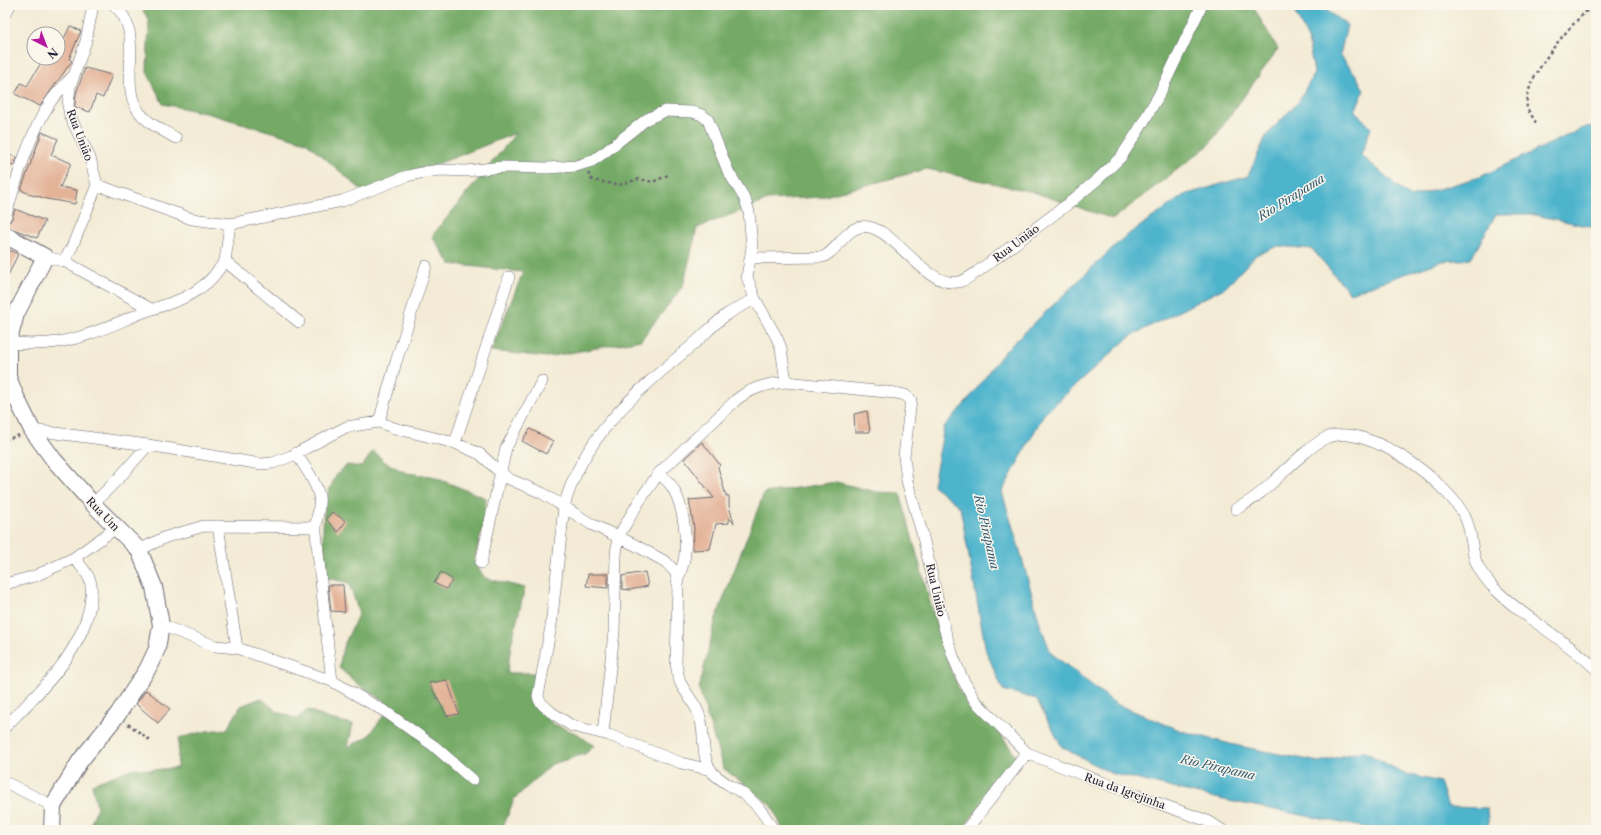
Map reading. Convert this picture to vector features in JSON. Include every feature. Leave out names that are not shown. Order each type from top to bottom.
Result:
[{"type":"street","points":[[5,14],[10,5]]},
{"type":"street","name":"Rua União","points":[[93,5],[86,42],[73,76],[68,97],[70,116],[90,158],[97,185]]},
{"type":"street","points":[[114,5],[124,16],[127,22],[130,38],[132,97],[136,108],[156,127],[176,138]]},
{"type":"street","name":"Rua União","points":[[751,258],[823,257],[831,252],[851,232],[858,227],[866,226],[872,227],[887,237],[941,280],[953,282],[964,280],[977,272],[1068,204],[1121,157],[1138,131],[1158,95],[1202,5]]},
{"type":"street","points":[[5,217],[38,123],[54,97],[73,76]]},
{"type":"street","points":[[64,261],[72,247],[97,185],[192,219],[230,224],[342,201],[407,176],[425,172],[442,170],[466,171],[502,167],[548,168],[576,166],[592,161],[634,128],[658,113],[684,111],[702,115],[708,120],[728,171],[745,199],[751,223],[751,258],[747,277],[755,299],[779,343],[786,382],[772,383],[747,391],[736,400],[659,473],[640,500],[618,537],[614,632],[603,733]]},
{"type":"street","points":[[8,343],[40,344],[74,339],[151,309],[172,303],[200,289],[214,277],[225,261],[230,224]]},
{"type":"street","points":[[5,235],[46,257],[64,261],[151,309]]},
{"type":"street","name":"Rua Um","points":[[46,257],[11,312],[8,343],[8,376],[14,396],[32,430],[54,460],[93,504],[139,550],[154,587],[161,626],[157,649],[147,670],[116,716],[80,761],[53,806]]},
{"type":"street","points":[[225,261],[299,322]]},
{"type":"street","points":[[379,422],[426,266]]},
{"type":"street","points":[[455,443],[509,277]]},
{"type":"street","points":[[711,770],[680,763],[603,733],[572,726],[551,712],[539,700],[539,688],[551,626],[564,507],[568,492],[582,462],[599,435],[622,407],[640,390],[725,316],[755,299]]},
{"type":"street","points":[[481,563],[506,448],[542,381]]},
{"type":"street","name":"Rua União","points":[[786,382],[896,393],[910,398],[912,403],[904,456],[905,470],[953,656],[962,678],[976,701],[1027,753]]},
{"type":"street","points":[[32,430],[148,445],[261,464],[273,463],[296,453],[346,427],[379,422],[394,428],[455,443],[480,454],[501,473],[518,483],[542,493],[591,524],[666,562],[673,568],[678,579]]},
{"type":"street","points":[[1236,509],[1255,498],[1299,458],[1320,441],[1328,437],[1346,434],[1382,444],[1412,463],[1438,484],[1457,503],[1468,523],[1474,556],[1478,566],[1491,585],[1514,605],[1568,644],[1596,669]]},
{"type":"street","points":[[93,504],[119,478],[148,445]]},
{"type":"street","points":[[296,453],[317,491],[319,498],[316,527],[322,604],[332,681]]},
{"type":"street","points":[[659,473],[670,484],[677,496],[686,538],[685,553],[678,579],[677,669],[682,684],[697,708],[703,732],[705,753],[711,770],[718,778],[750,799],[766,816],[773,830]]},
{"type":"street","points":[[139,550],[166,537],[204,526],[316,527]]},
{"type":"street","points":[[218,526],[236,648]]},
{"type":"street","points":[[5,584],[35,576],[74,558],[116,528]]},
{"type":"street","points":[[5,727],[54,676],[80,636],[87,620],[91,598],[89,577],[74,558]]},
{"type":"street","points":[[161,626],[215,646],[236,648],[332,681],[374,705],[410,729],[434,746],[473,780]]},
{"type":"street","points":[[966,830],[1027,753]]},
{"type":"street","name":"Rua da Igrejinha","points":[[1027,753],[1204,820],[1222,830]]},
{"type":"street","points":[[5,782],[53,806],[52,830]]},
{"type":"path","points":[[1536,123],[1527,107],[1528,94],[1539,68],[1574,23],[1594,5]]},
{"type":"path","points":[[583,164],[592,180],[619,185],[639,179],[653,182],[670,174]]},
{"type":"path","points":[[116,716],[150,740]]},
{"type":"green space","points":[[139,5],[1252,5],[1278,49],[1209,145],[1113,219],[1033,192],[927,169],[821,197],[768,200],[697,228],[683,286],[641,340],[547,357],[491,351],[523,272],[450,264],[432,236],[516,133],[365,193],[306,142],[210,114],[163,104],[147,72],[149,20]]},
{"type":"green space","points":[[373,451],[385,462],[406,473],[431,476],[486,498],[485,518],[474,562],[485,578],[525,588],[511,645],[507,673],[536,673],[533,700],[553,724],[578,734],[594,746],[585,754],[552,764],[514,799],[502,830],[90,830],[97,807],[92,784],[134,768],[150,770],[177,768],[179,738],[207,731],[227,729],[241,706],[261,698],[276,711],[297,719],[308,710],[329,719],[353,724],[348,747],[369,736],[386,712],[383,700],[360,686],[339,668],[343,647],[359,613],[349,583],[327,578],[323,527],[326,502],[336,476],[347,465],[362,467]]},
{"type":"green space","points":[[836,482],[876,492],[900,493],[942,646],[960,692],[984,710],[1020,762],[961,830],[783,830],[772,806],[723,768],[699,689],[716,618],[764,493]]},
{"type":"water","name":"Rio Pirapama","points":[[1291,5],[1333,5],[1327,11],[1347,25],[1340,55],[1356,75],[1364,90],[1355,111],[1371,128],[1361,155],[1410,197],[1480,177],[1585,127],[1596,126],[1596,228],[1531,214],[1496,214],[1471,259],[1443,261],[1350,293],[1312,249],[1278,246],[1256,255],[1226,287],[1129,337],[1044,414],[1002,492],[1040,624],[1051,653],[1116,704],[1182,731],[1234,745],[1319,762],[1363,751],[1405,774],[1440,782],[1448,807],[1487,808],[1489,830],[1378,830],[1224,800],[1110,773],[1062,747],[1036,699],[1003,690],[986,651],[960,507],[933,485],[944,427],[968,400],[1005,351],[1122,239],[1184,195],[1248,176],[1266,136],[1299,101],[1314,73],[1308,39]]},
{"type":"building","points":[[70,26],[81,31],[69,59],[72,61],[40,106],[15,94],[21,83],[27,86],[39,66],[66,66],[66,34]]},
{"type":"building","points":[[85,68],[112,75],[103,98],[96,95],[90,112],[75,107],[76,94]]},
{"type":"building","points":[[42,132],[58,139],[51,155],[71,163],[60,187],[77,190],[75,204],[34,196],[21,190]]},
{"type":"building","points":[[5,154],[17,157],[14,166],[5,164]]},
{"type":"building","points":[[15,209],[45,221],[37,238],[5,226],[5,224],[12,219]]},
{"type":"building","points":[[5,248],[18,254],[5,282]]},
{"type":"building","points":[[867,411],[870,432],[855,432],[854,414]]},
{"type":"building","points":[[530,429],[553,441],[546,454],[522,441]]},
{"type":"building","points":[[702,442],[720,465],[718,467],[726,496],[729,496],[729,506],[734,523],[729,518],[729,523],[716,524],[710,549],[693,550],[694,527],[689,500],[714,498],[684,459]]},
{"type":"building","points":[[332,512],[346,521],[338,532],[326,519]]},
{"type":"building","points":[[441,572],[453,580],[446,589],[434,583]]},
{"type":"building","points":[[645,572],[648,586],[630,590],[622,589],[622,576]]},
{"type":"building","points":[[588,574],[608,574],[608,588],[586,586]]},
{"type":"building","points":[[328,585],[343,585],[345,612],[331,611]]},
{"type":"building","points":[[447,680],[459,714],[447,716],[429,683]]},
{"type":"building","points":[[146,690],[170,709],[158,723],[136,704]]}]
